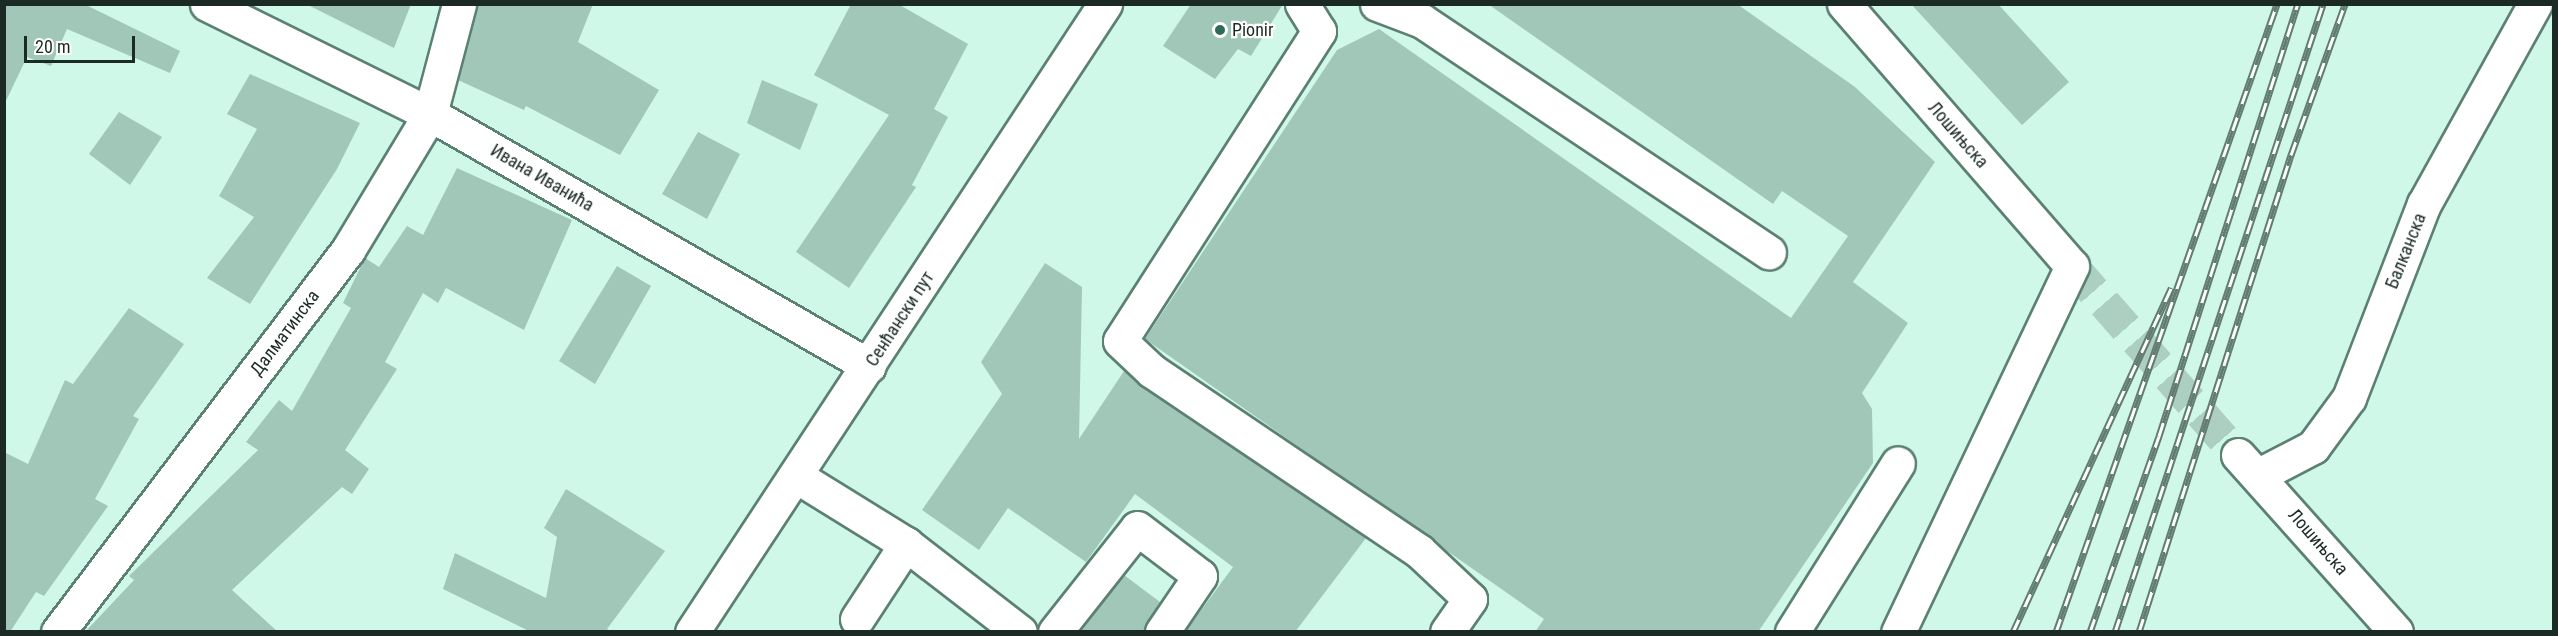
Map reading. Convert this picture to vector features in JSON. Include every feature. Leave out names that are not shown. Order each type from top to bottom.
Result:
[{"type":"street","name":"Ивана Иванића","points":[[207,4],[430,114],[869,366]]},
{"type":"street","name":"Далматинска","points":[[57,632],[348,250],[430,114],[459,4]]},
{"type":"street","name":"Сенћански пут","points":[[692,632],[1105,4]]},
{"type":"street","points":[[1302,4],[1320,32],[1120,341],[1152,371],[1419,551],[1470,599],[1447,632]]},
{"type":"street","points":[[1377,4],[1422,21],[1769,252]]},
{"type":"street","name":"Лошињска","points":[[1844,4],[2072,266],[1898,632]]},
{"type":"street","name":"Балканска","points":[[2249,465],[2313,447],[2349,398],[2424,204],[2535,4]]},
{"type":"street","points":[[1792,632],[1898,463]]},
{"type":"street","name":"Лошињска","points":[[2249,465],[2396,632]]},
{"type":"street","points":[[796,476],[906,544],[1020,632]]},
{"type":"street","points":[[1055,632],[1137,528],[1200,576],[1162,632]]},
{"type":"street","points":[[857,619],[906,544]]},
{"type":"building","points":[[4,4],[84,4],[180,51],[170,73],[67,29],[51,66],[27,57],[4,105]]},
{"type":"building","points":[[306,4],[411,4],[394,48]]},
{"type":"building","points":[[477,4],[593,4],[578,42],[659,90],[620,155],[526,106],[524,110],[458,80]]},
{"type":"building","points":[[851,4],[898,4],[968,44],[934,109],[948,117],[912,185],[916,187],[849,288],[796,252],[889,115],[814,75]]},
{"type":"building","name":"Pionir","points":[[1191,4],[1283,4],[1251,56],[1238,49],[1215,79],[1163,46]]},
{"type":"building","points":[[1488,4],[1737,4],[1855,87],[1935,162],[1853,282],[1908,323],[1862,393],[1872,409],[1873,463],[1758,632],[1535,632],[1544,619],[1145,339],[1337,50],[1379,29],[1791,318],[1848,236],[1782,191],[1773,204]]},
{"type":"building","points":[[1911,4],[1998,4],[2069,82],[2022,125]]},
{"type":"building","points":[[250,74],[360,123],[337,169],[250,304],[207,278],[254,217],[219,196],[257,129],[227,114]]},
{"type":"building","points":[[762,80],[818,104],[800,150],[747,123]]},
{"type":"building","points":[[119,112],[162,137],[130,185],[89,154]]},
{"type":"building","points":[[698,132],[740,154],[707,219],[662,194]]},
{"type":"building","points":[[457,168],[572,220],[524,330],[446,288],[438,303],[423,293],[385,362],[397,369],[345,450],[369,469],[352,494],[342,487],[232,590],[278,632],[85,632],[134,580],[129,576],[258,450],[246,442],[279,400],[292,411],[351,308],[343,303],[365,258],[379,267],[407,226],[423,235]]},
{"type":"building","points":[[1045,263],[1082,287],[1079,439],[1124,371],[1366,538],[1295,632],[1185,632],[1233,567],[1135,494],[1086,562],[1008,508],[979,550],[922,510],[1002,394],[981,362]]},
{"type":"building","points":[[617,266],[651,286],[595,384],[559,361]]},
{"type":"building","points":[[129,308],[184,344],[133,416],[139,419],[95,499],[108,506],[44,596],[36,592],[10,632],[4,632],[4,452],[28,464],[65,380],[73,384]]},
{"type":"building","points":[[566,489],[665,551],[607,629],[613,632],[531,632],[443,589],[455,553],[546,598],[557,537],[544,528]]},
{"type":"building","points":[[1124,575],[1160,602],[1143,632],[1080,632]]},
{"type":"tunnel","points":[[2072,266],[2238,455]]},
{"type":"railway","points":[[2056,632],[2277,4]]},
{"type":"railway","points":[[2090,632],[2159,436],[2298,4]]},
{"type":"railway","points":[[2115,632],[2323,4]]},
{"type":"railway","points":[[2139,632],[2291,155],[2345,4]]},
{"type":"railway","points":[[2013,632],[2171,288]]},
{"type":"place","name":"Pionir","points":[[1220,30]]}]
